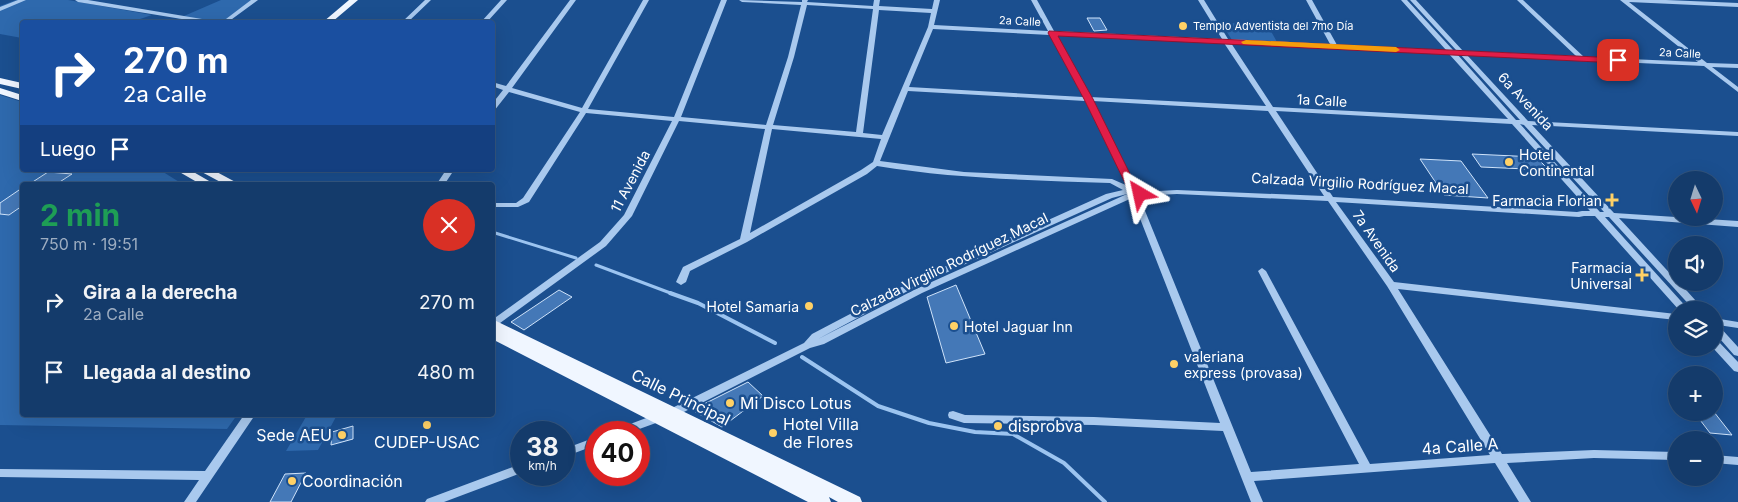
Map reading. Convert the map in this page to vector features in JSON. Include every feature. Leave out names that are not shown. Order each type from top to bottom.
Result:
[{"type":"main road","points":[[329,20],[354,0]]},
{"type":"main road","points":[[0,81],[20,86]]},
{"type":"main road","points":[[0,91],[20,97]]},
{"type":"main road","points":[[186,172],[204,182]]},
{"type":"main road","points":[[208,172],[229,182]]},
{"type":"main road","name":"Calle Principal","points":[[495,325],[854,502]]},
{"type":"main road","name":"Calle Principal","points":[[495,335],[823,502]]},
{"type":"street","points":[[0,8],[23,0]]},
{"type":"street","points":[[78,0],[196,20]]},
{"type":"street","points":[[228,20],[255,0]]},
{"type":"street","points":[[407,20],[428,0]]},
{"type":"street","points":[[486,20],[504,0]]},
{"type":"street","points":[[495,106],[573,0]]},
{"type":"street","points":[[495,205],[518,205],[526,200],[584,111],[646,0]]},
{"type":"street","name":"11 Avenida","points":[[495,323],[603,244],[628,216],[676,120],[724,0]]},
{"type":"street","points":[[742,0],[804,1],[934,11]]},
{"type":"street","points":[[859,135],[877,0]]},
{"type":"street","points":[[681,282],[686,269],[744,240],[864,172],[876,163],[931,27],[937,0]]},
{"type":"street","points":[[1034,0],[1088,99],[1133,192],[1257,502]]},
{"type":"street","name":"7a Avenida","points":[[1201,0],[1328,196],[1391,285],[1525,502]]},
{"type":"street","points":[[1309,0],[1335,47]]},
{"type":"street","name":"6a Avenida","points":[[1404,0],[1676,301]]},
{"type":"street","name":"6a Avenida","points":[[1413,0],[1691,301]]},
{"type":"street","points":[[1520,0],[1583,59]]},
{"type":"street","points":[[1623,0],[1738,90]]},
{"type":"street","points":[[1628,0],[1738,5]]},
{"type":"street","points":[[744,240],[769,126],[791,57],[804,1]]},
{"type":"street","name":"2a Calle","points":[[931,27],[1738,66]]},
{"type":"street","points":[[495,85],[584,111],[885,137]]},
{"type":"street","name":"1a Calle","points":[[906,89],[1738,134]]},
{"type":"street","points":[[876,163],[901,168],[955,173],[1112,181],[1133,192]]},
{"type":"street","name":"Calzada Virgilio Rodríguez Macal","points":[[650,422],[674,412],[807,345],[821,342],[919,291],[1133,192],[1328,196],[1579,215],[1582,213],[1611,214],[1738,224]]},
{"type":"street","points":[[1262,271],[1367,469]]},
{"type":"street","points":[[1391,285],[1668,316]]},
{"type":"street","points":[[1723,322],[1738,325]]},
{"type":"street","points":[[1723,336],[1738,353]]},
{"type":"street","points":[[1723,352],[1738,368]]},
{"type":"street","points":[[952,415],[964,419],[1094,421],[1226,427]]},
{"type":"street","points":[[190,502],[249,417]]},
{"type":"street","name":"4a Calle A","points":[[1246,477],[1594,454],[1668,456]]},
{"type":"street","points":[[1723,460],[1738,461]]},
{"type":"street","points":[[431,502],[510,472]]},
{"type":"street","points":[[0,473],[208,476]]},
{"type":"shaded area","points":[[16,0],[68,0],[152,15],[137,20],[20,20],[20,38],[0,34],[0,6]]},
{"type":"shaded area","points":[[221,0],[253,0],[225,20],[177,19]]},
{"type":"shaded area","points":[[1221,23],[1267,24],[1277,42],[1232,40]]},
{"type":"shaded area","points":[[0,95],[20,101],[20,172],[163,172],[179,182],[20,182],[20,417],[236,417],[227,429],[0,425]]},
{"type":"shaded area","points":[[306,417],[336,417],[318,450],[286,451]]},
{"type":"building","points":[[1087,18],[1100,18],[1107,30],[1094,31]]},
{"type":"building","name":"Hotel Continental","points":[[1472,154],[1536,157],[1549,170],[1481,167]]},
{"type":"building","points":[[1420,159],[1461,161],[1488,198],[1444,195]]},
{"type":"building","points":[[48,172],[72,174],[60,182],[33,182]]},
{"type":"building","points":[[20,189],[20,207],[9,215],[0,214],[0,203]]},
{"type":"building","name":"Hotel Jaguar Inn","points":[[956,285],[985,354],[946,363],[927,297]]},
{"type":"building","points":[[559,290],[572,297],[524,330],[511,322]]},
{"type":"building","name":"Mi Disco Lotus","points":[[748,382],[763,396],[722,427],[692,410]]},
{"type":"building","points":[[1701,421],[1721,421],[1732,435],[1723,434],[1723,431],[1708,431]]},
{"type":"building","name":"Sede AEU","points":[[353,426],[353,439],[331,445],[332,432]]},
{"type":"building","points":[[306,473],[291,502],[270,502],[285,474]]},
{"type":"waterway","points":[[495,233],[576,258]]},
{"type":"waterway","points":[[596,265],[673,294]]},
{"type":"waterway","points":[[670,293],[698,303],[775,343]]},
{"type":"waterway","points":[[802,357],[878,406],[929,423],[975,432],[1013,434],[1064,463],[1105,502]]},
{"type":"slow traffic","points":[[1246,42],[1396,50]]},
{"type":"place","name":"Templo Adventista del 7mo Día","points":[[1183,26]]},
{"type":"place","name":"Hotel Continental","points":[[1509,162]]},
{"type":"place","name":"Farmacia Florian","points":[[1612,200]]},
{"type":"place","name":"Farmacia Universal","points":[[1642,275]]},
{"type":"place","name":"Hotel Samaria","points":[[809,306]]},
{"type":"place","name":"Hotel Jaguar Inn","points":[[954,326]]},
{"type":"place","name":"valeriana express (provasa)","points":[[1174,364]]},
{"type":"place","name":"Mi Disco Lotus","points":[[730,403]]},
{"type":"place","name":"CUDEP-USAC","points":[[427,425]]},
{"type":"place","name":"disprobva","points":[[998,426]]},
{"type":"place","name":"Hotel Villa de Flores","points":[[773,433]]},
{"type":"place","name":"Sede AEU","points":[[342,435]]},
{"type":"place","name":"Coordinación","points":[[292,481]]},
{"type":"route","points":[[1140,194],[1133,189],[1088,99],[1052,33],[1618,60]]}]
